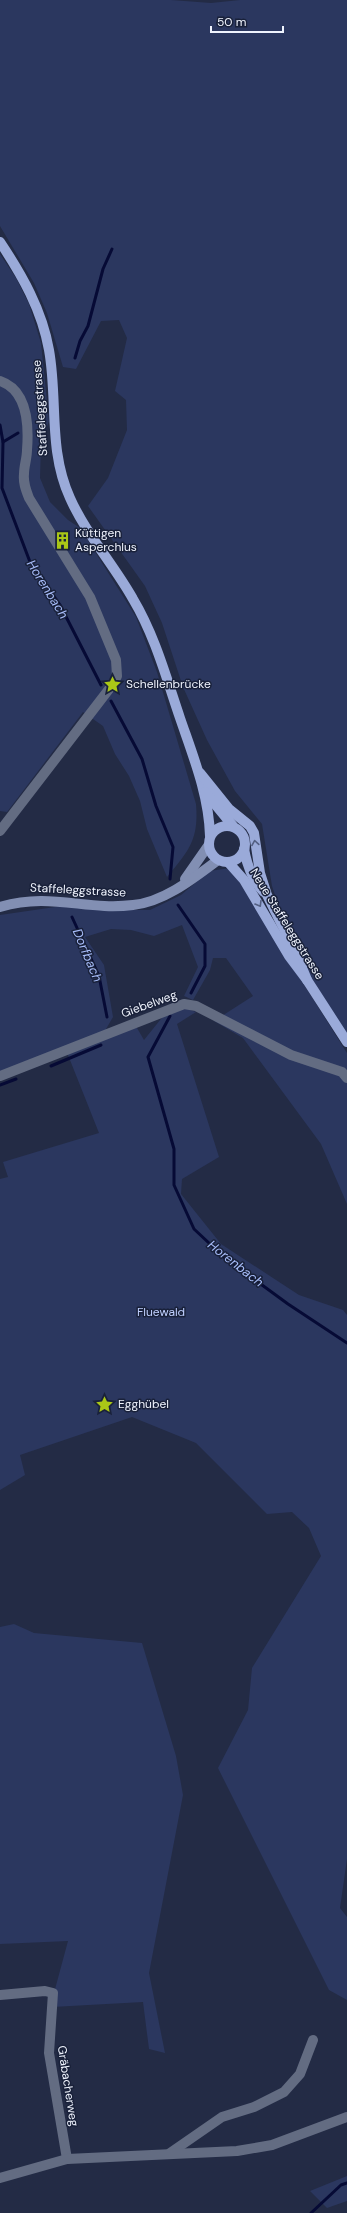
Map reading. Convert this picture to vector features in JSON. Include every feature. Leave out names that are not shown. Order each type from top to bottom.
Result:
[{"type":"main road","name":"Staffeleggstrasse","points":[[0,242],[29,290],[43,322],[49,350],[57,461],[70,498],[88,530],[133,598],[147,624],[204,790],[209,841]]},
{"type":"main road","points":[[197,770],[229,809],[250,826],[254,833],[260,873],[267,895],[296,953],[307,980]]},
{"type":"main road","name":"Staffeleggstrasse","points":[[204,790],[233,826]]},
{"type":"main road","points":[[233,826],[241,832],[244,838],[244,849],[237,859],[223,861],[210,852],[209,841],[219,827],[233,826]]},
{"type":"main road","name":"Neue Staffeleggstrasse","points":[[244,849],[252,875],[258,887],[267,895]]},
{"type":"main road","name":"Neue Staffeleggstrasse","points":[[223,861],[244,880],[289,956],[307,980],[347,1042]]},
{"type":"street","points":[[0,381],[10,385],[22,401],[27,435],[24,474],[25,486],[29,498],[90,597],[116,660],[117,676],[102,700],[0,831]]},
{"type":"street","name":"Staffeleggstrasse","points":[[175,888],[192,871],[209,841]]},
{"type":"street","name":"Staffeleggstrasse","points":[[0,907],[20,901],[36,900],[134,905],[156,900],[223,861]]},
{"type":"street","name":"Giebelweg","points":[[0,1076],[184,1004],[196,1006],[291,1055],[342,1072],[347,1078]]},
{"type":"street","name":"Gräbacherweg","points":[[0,1995],[45,1991],[54,1993],[49,2054],[67,2159]]},
{"type":"street","points":[[170,2153],[222,2117],[254,2107],[284,2092],[300,2074],[313,2040]]},
{"type":"street","points":[[0,2178],[67,2159],[238,2151],[272,2146],[347,2117]]},
{"type":"green space","points":[[0,0],[171,0],[211,3],[240,0],[347,0],[347,1035],[308,972],[287,931],[272,886],[262,824],[235,791],[207,740],[183,687],[162,623],[145,586],[88,506],[108,478],[127,430],[126,400],[115,391],[127,338],[119,320],[101,321],[76,369],[63,367],[47,313],[34,283],[0,226]]},
{"type":"green space","points":[[0,254],[16,278],[29,304],[41,343],[49,421],[41,444],[40,478],[50,502],[68,520],[80,528],[136,617],[157,672],[196,804],[196,827],[191,844],[187,852],[167,877],[147,829],[140,801],[129,776],[115,754],[103,726],[83,712],[7,812],[0,811]]},
{"type":"green space","name":"Fluewald","points":[[231,868],[347,1053],[347,1204],[321,1144],[243,1038],[214,1021],[253,996],[226,958],[213,958],[210,970],[193,1000],[184,996],[198,967],[182,925],[154,936],[131,930],[111,929],[85,937],[104,965],[113,1017],[106,1029],[137,1028],[144,1040],[173,1004],[196,1012],[177,1024],[219,1157],[182,1179],[181,1194],[221,1244],[299,1295],[343,1310],[347,1315],[347,1859],[340,1908],[347,1917],[347,2000],[329,1990],[218,1768],[248,1710],[252,1668],[321,1556],[309,1528],[292,1512],[267,1514],[196,1443],[132,1417],[20,1455],[25,1475],[0,1490],[0,1179],[8,1177],[3,1162],[99,1133],[66,1050],[0,1076],[0,915],[62,906],[108,910],[150,910],[181,895],[209,871]]},
{"type":"green space","points":[[14,1624],[34,1633],[142,1643],[176,1756],[183,1795],[149,1973],[165,2053],[149,2049],[143,2002],[52,2007],[54,1993],[68,1941],[0,1944],[0,1627]]},
{"type":"green space","points":[[347,2176],[347,2201],[327,2208],[310,2191]]},
{"type":"waterway","points":[[75,358],[80,341],[88,326],[103,269],[112,249]]},
{"type":"waterway","name":"Horenbach","points":[[0,425],[3,442],[2,488],[30,562],[60,605],[101,685]]},
{"type":"waterway","points":[[3,442],[18,433]]},
{"type":"waterway","name":"Horenbach","points":[[111,701],[142,759],[156,806],[173,847],[170,879]]},
{"type":"waterway","name":"Horenbach","points":[[178,905],[205,944],[205,966],[191,993]]},
{"type":"waterway","name":"Dorfbach","points":[[72,917],[99,976],[107,1017]]},
{"type":"waterway","name":"Horenbach","points":[[170,1016],[148,1057],[174,1149],[174,1185],[194,1229],[225,1258],[288,1304],[347,1343]]},
{"type":"waterway","name":"Dorfbach","points":[[51,1066],[101,1045]]},
{"type":"waterway","name":"Dorfbach","points":[[0,1085],[16,1079]]},
{"type":"waterway","name":"Horenbach","points":[[311,2213],[341,2185],[347,2183]]},
{"type":"place","name":"Küttigen Asperchlus","points":[[62,540]]},
{"type":"place","name":"Schellenbrücke","points":[[113,684]]},
{"type":"place","name":"Egghübel","points":[[105,1404]]}]
